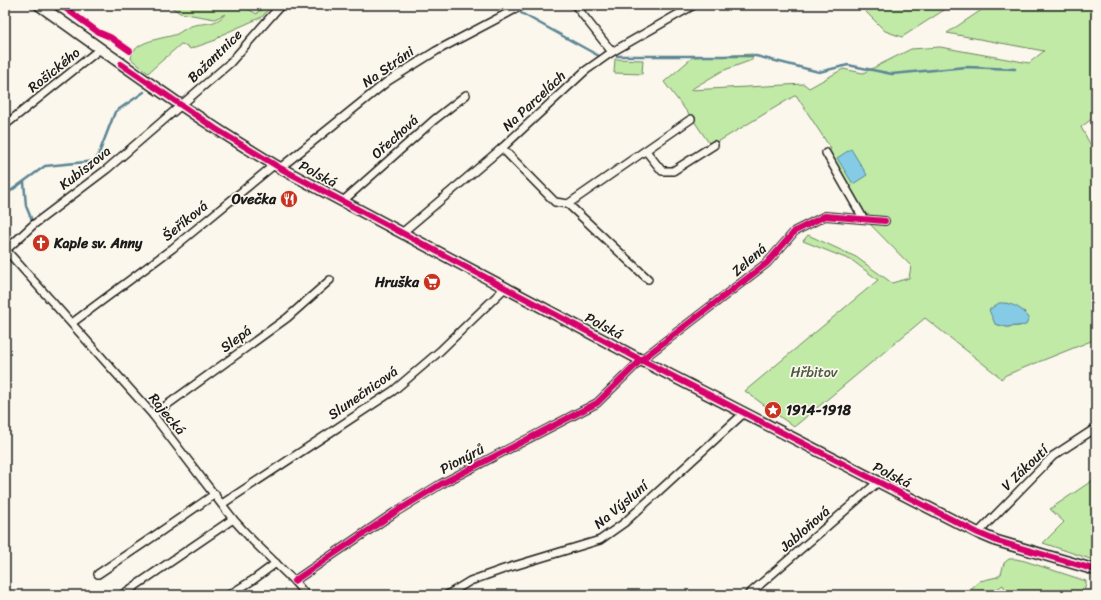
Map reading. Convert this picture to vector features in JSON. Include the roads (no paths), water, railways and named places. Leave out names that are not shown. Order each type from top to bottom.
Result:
[{"type":"street","name":"Polská","points":[[39,5],[181,106],[277,166],[641,360],[978,533],[997,541],[1096,570]]},
{"type":"street","name":"Bažantnice","points":[[181,106],[230,63],[281,5]]},
{"type":"street","name":"Na Stráni","points":[[277,166],[388,81],[436,50],[523,5]]},
{"type":"street","points":[[575,5],[612,52]]},
{"type":"street","name":"Na Parcelách","points":[[403,232],[502,148],[585,71],[612,52],[694,5]]},
{"type":"street","name":"Rošického","points":[[5,126],[100,49]]},
{"type":"street","name":"Ořechová","points":[[343,201],[434,120],[466,95]]},
{"type":"street","name":"Kubiszova","points":[[6,250],[33,225],[107,169],[181,106]]},
{"type":"street","points":[[568,204],[691,119]]},
{"type":"street","points":[[646,151],[662,171],[673,171],[714,146]]},
{"type":"street","points":[[502,148],[555,202],[568,204],[648,279]]},
{"type":"street","points":[[826,153],[864,218]]},
{"type":"street","name":"Šeříková","points":[[72,323],[173,248],[277,166]]},
{"type":"street","name":"Zelená","points":[[641,360],[767,263],[795,231],[825,216],[864,218],[885,221]]},
{"type":"street","name":"Rajecká","points":[[6,250],[153,415],[214,494],[253,541],[294,581],[306,595]]},
{"type":"street","name":"Slepá","points":[[153,415],[287,318],[330,280]]},
{"type":"street","name":"Slunečnicová","points":[[222,504],[393,391],[440,351],[506,287]]},
{"type":"street","name":"Pionýrů","points":[[294,581],[394,513],[441,484],[597,403],[641,360]]},
{"type":"street","name":"Na Výsluní","points":[[447,595],[470,581],[600,540],[624,523],[744,413]]},
{"type":"street","name":"V Zákoutí","points":[[978,533],[1053,456],[1096,428]]},
{"type":"street","name":"Jabloňová","points":[[748,595],[878,482]]},
{"type":"street","points":[[98,574],[214,494]]},
{"type":"street","points":[[122,595],[234,519]]},
{"type":"street","points":[[229,595],[276,563]]},
{"type":"water","points":[[851,149],[867,175],[853,184],[837,158]]},
{"type":"water","points":[[999,303],[1012,305],[1023,311],[1029,318],[1026,325],[1007,327],[995,324],[989,310]]},
{"type":"waterway","points":[[521,13],[599,56]]},
{"type":"waterway","points":[[617,56],[756,56],[819,72],[848,65],[892,74],[966,67],[1015,69]]},
{"type":"waterway","points":[[5,195],[45,166],[96,161],[115,112],[144,92]]},
{"type":"waterway","points":[[24,182],[26,206],[33,223]]},
{"type":"place","name":"Ovečka","points":[[289,199]]},
{"type":"place","name":"Kaple sv. Anny","points":[[41,243]]},
{"type":"place","name":"Hruška","points":[[432,282]]},
{"type":"place","name":"1914-1918","points":[[773,410]]},
{"type":"park label","name":"Hřbitov","points":[[814,372]]}]
